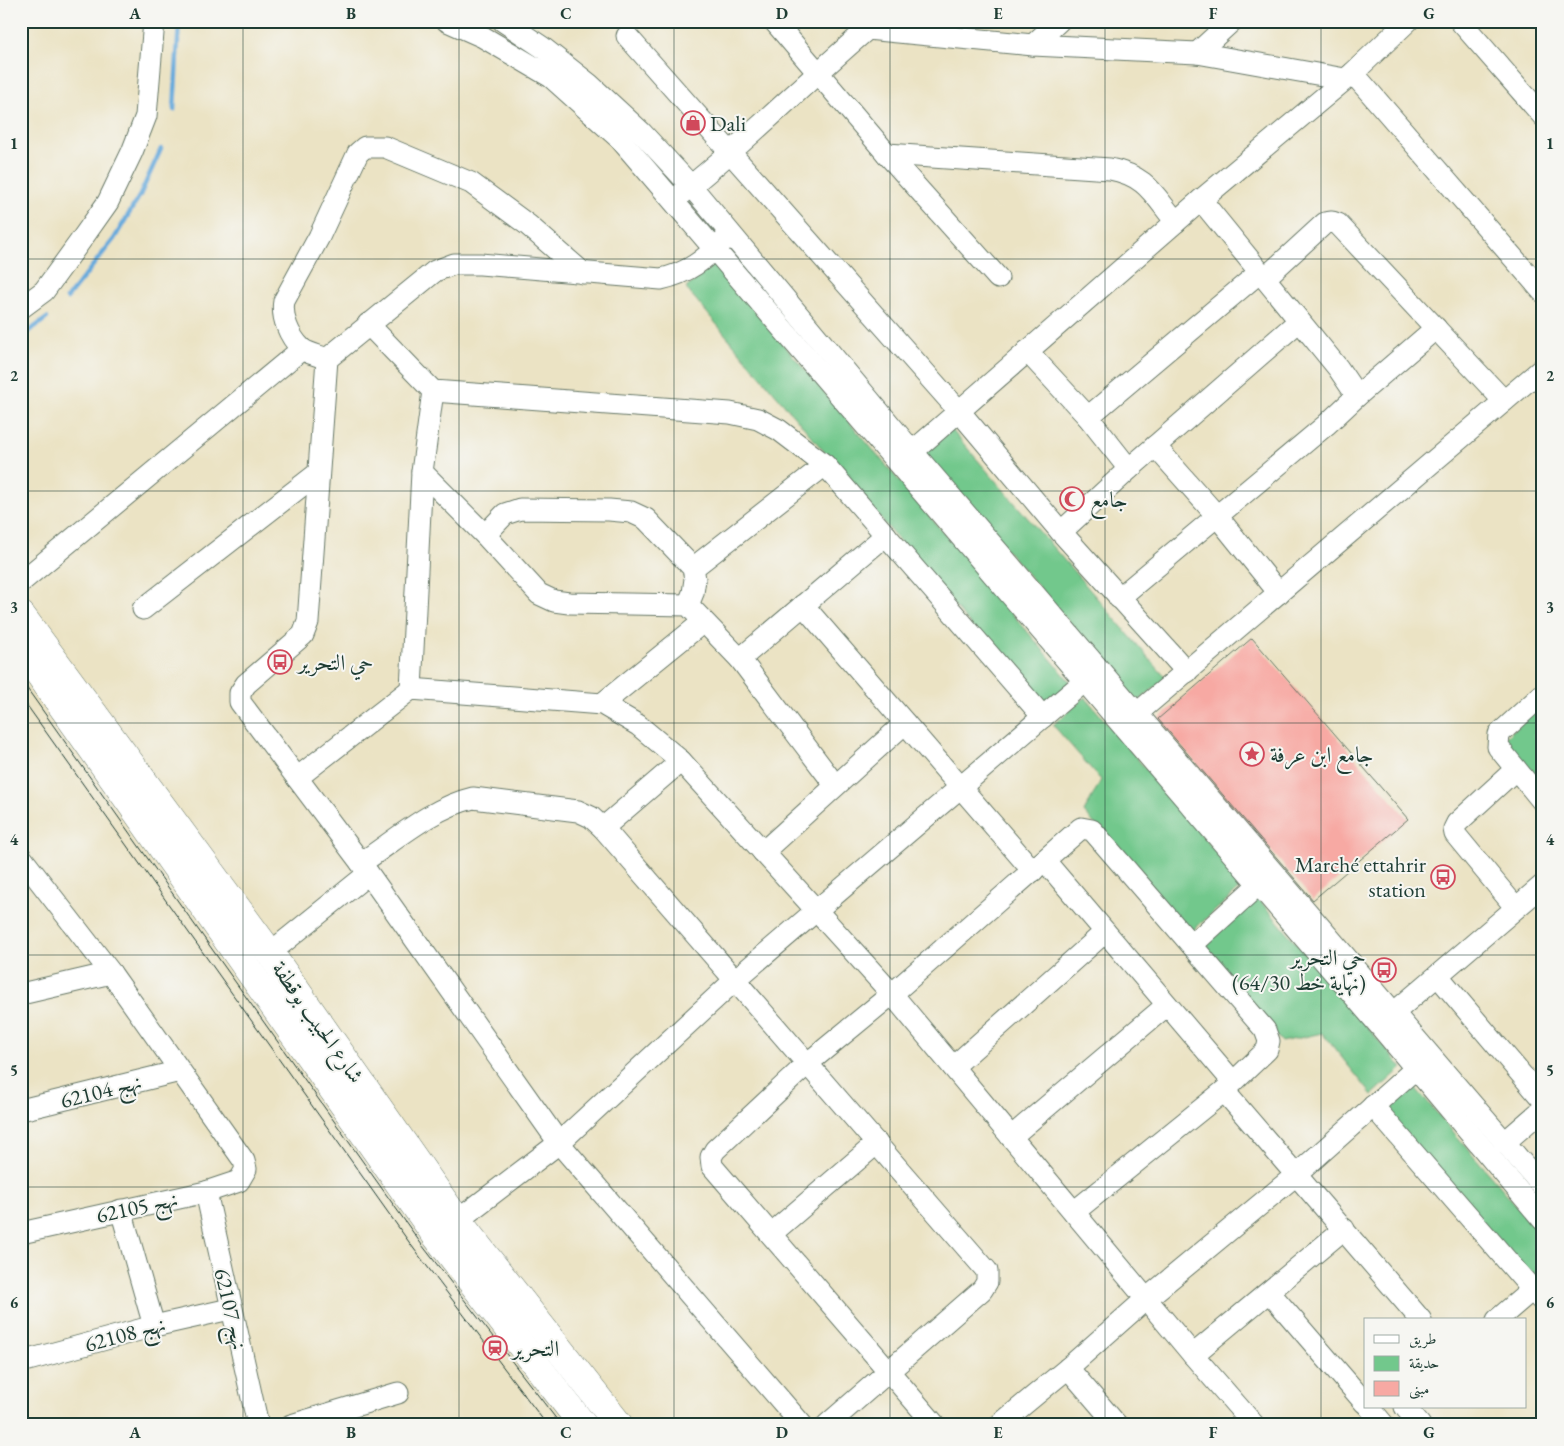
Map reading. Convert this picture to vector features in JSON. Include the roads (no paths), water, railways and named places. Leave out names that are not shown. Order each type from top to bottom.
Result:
[{"type":"main road","name":"شارع الحبيب بوقطفة","points":[[21,615],[270,953],[447,1229],[619,1425]]},
{"type":"main road","name":"شارع الحبيب بوقطفة","points":[[21,648],[447,1229],[583,1425]]},
{"type":"street","points":[[21,308],[44,291],[79,243],[108,202],[132,152],[146,116],[154,21]]},
{"type":"street","points":[[447,21],[483,36],[551,77],[620,139],[673,200],[723,241]]},
{"type":"street","points":[[504,21],[542,47],[589,84],[641,132],[691,186],[723,241],[905,458],[1386,1020],[1422,1063],[1543,1220]]},
{"type":"street","points":[[774,21],[887,154],[998,278]]},
{"type":"street","points":[[1033,45],[1059,21]]},
{"type":"street","points":[[1197,53],[1232,21]]},
{"type":"street","points":[[905,458],[1201,200],[1349,76],[1408,21]]},
{"type":"street","points":[[1460,21],[1543,116]]},
{"type":"street","points":[[673,200],[730,154],[818,72],[872,25],[1033,45],[1197,53],[1349,76],[1543,292]]},
{"type":"street","points":[[627,36],[959,411],[1119,598],[1187,672]]},
{"type":"street","points":[[327,359],[302,349],[283,318],[284,301],[319,237],[358,153],[365,147],[384,147],[471,183],[528,225],[583,273]]},
{"type":"street","points":[[887,154],[1110,168],[1129,172],[1142,180],[1176,222]]},
{"type":"street","points":[[1201,200],[1357,396]]},
{"type":"street","points":[[1088,418],[1325,223],[1332,222],[1338,224],[1504,401]]},
{"type":"street","points":[[723,241],[696,266],[680,275],[660,279],[480,264],[454,264],[435,272],[368,324],[327,359],[308,622],[303,635],[246,684],[240,693],[240,702],[364,868],[559,1143],[802,1425]]},
{"type":"street","points":[[1061,532],[1129,469],[1299,321]]},
{"type":"street","points":[[368,324],[433,391],[730,413],[758,419],[779,430],[824,465],[1043,717]]},
{"type":"street","points":[[1119,598],[1436,328]]},
{"type":"street","points":[[21,582],[302,349]]},
{"type":"street","points":[[1027,351],[1088,418],[1129,469]]},
{"type":"street","points":[[1130,720],[1543,368]]},
{"type":"street","points":[[410,689],[422,472],[433,391]]},
{"type":"street","points":[[1155,446],[1217,516],[1278,593]]},
{"type":"street","points":[[693,568],[824,465]]},
{"type":"street","points":[[422,472],[539,594],[554,601],[569,603],[688,605],[740,659],[834,785]]},
{"type":"street","points":[[143,609],[318,473]]},
{"type":"street","points":[[484,535],[505,514],[520,510],[609,510],[631,512],[646,519],[693,568],[695,580],[694,593],[688,605]]},
{"type":"street","points":[[740,659],[886,535]]},
{"type":"street","points":[[803,604],[961,787],[1105,932],[1168,1005],[1296,1175],[1419,1318]]},
{"type":"street","points":[[602,704],[703,622]]},
{"type":"street","points":[[447,1229],[559,1143],[735,980],[1091,675]]},
{"type":"street","points":[[297,778],[410,689],[602,704],[638,725],[681,761],[892,994],[1193,1355],[1254,1425]]},
{"type":"street","points":[[1543,694],[1499,734],[1497,740],[1498,747],[1543,802]]},
{"type":"street","points":[[1130,720],[1258,885],[1386,1020]]},
{"type":"street","points":[[764,852],[834,785],[905,723]]},
{"type":"street","points":[[603,828],[681,761]]},
{"type":"street","points":[[1516,769],[1457,823],[1454,829],[1455,834],[1516,908]]},
{"type":"street","points":[[270,953],[364,868],[441,809],[456,802],[473,798],[578,811],[591,817],[603,828],[808,1063],[987,1271],[987,1282],[982,1290],[827,1425]]},
{"type":"street","points":[[935,1425],[712,1166],[711,1157],[715,1150],[808,1063],[892,994],[1081,828],[1092,830],[1265,1030],[1269,1041],[1268,1050],[1229,1086],[1074,1212]]},
{"type":"street","points":[[21,857],[30,883],[111,973],[180,1071]]},
{"type":"street","points":[[1192,945],[1258,885]]},
{"type":"street","points":[[1386,1020],[1543,885]]},
{"type":"street","points":[[953,1067],[1105,932]]},
{"type":"street","points":[[21,994],[111,973]]},
{"type":"street","points":[[1438,976],[1543,1100]]},
{"type":"street","points":[[1011,1137],[1168,1005]]},
{"type":"street","points":[[1006,1423],[1146,1299],[1296,1175],[1422,1063]]},
{"type":"street","points":[[1422,1063],[1504,1143],[1543,1187]]},
{"type":"street","name":"نهج 62104","points":[[21,1110],[180,1071]]},
{"type":"street","name":"نهج 62105","points":[[21,1233],[206,1192],[239,1181],[246,1169],[244,1161],[180,1071]]},
{"type":"street","points":[[1373,1106],[1537,1296],[1500,1318]]},
{"type":"street","points":[[1504,1143],[1543,1109]]},
{"type":"street","points":[[771,1234],[877,1143]]},
{"type":"street","name":"نهج 62107","points":[[206,1192],[230,1309],[258,1425]]},
{"type":"street","points":[[122,1210],[154,1326]]},
{"type":"street","points":[[1193,1355],[1344,1230]]},
{"type":"street","points":[[1270,1293],[1364,1402]]},
{"type":"street","name":"نهج 62108","points":[[21,1362],[154,1326],[230,1309]]},
{"type":"street","points":[[1068,1368],[1117,1425]]},
{"type":"street","points":[[291,1425],[398,1393]]},
{"type":"street","points":[[1406,1408],[1420,1425]]},
{"type":"waterway","points":[[174,110],[179,21]]},
{"type":"waterway","points":[[67,298],[114,239],[140,195],[161,149]]},
{"type":"waterway","points":[[21,337],[47,318]]},
{"type":"tram line","points":[[21,680],[422,1245],[561,1425]]},
{"type":"tram line","points":[[21,697],[414,1249],[547,1425]]},
{"type":"place","name":"Dali","points":[[693,123]]},
{"type":"place","name":"جامع","points":[[1072,499]]},
{"type":"place","name":"حي التحرير","points":[[280,662]]},
{"type":"place","name":"جامع ابن عرفة","points":[[1252,754]]},
{"type":"place","name":"Marché ettahrir station","points":[[1443,877]]},
{"type":"place","name":"حي التحرير (نهاية خط 64/30)","points":[[1384,970]]},
{"type":"place","name":"التحرير","points":[[495,1348]]}]
